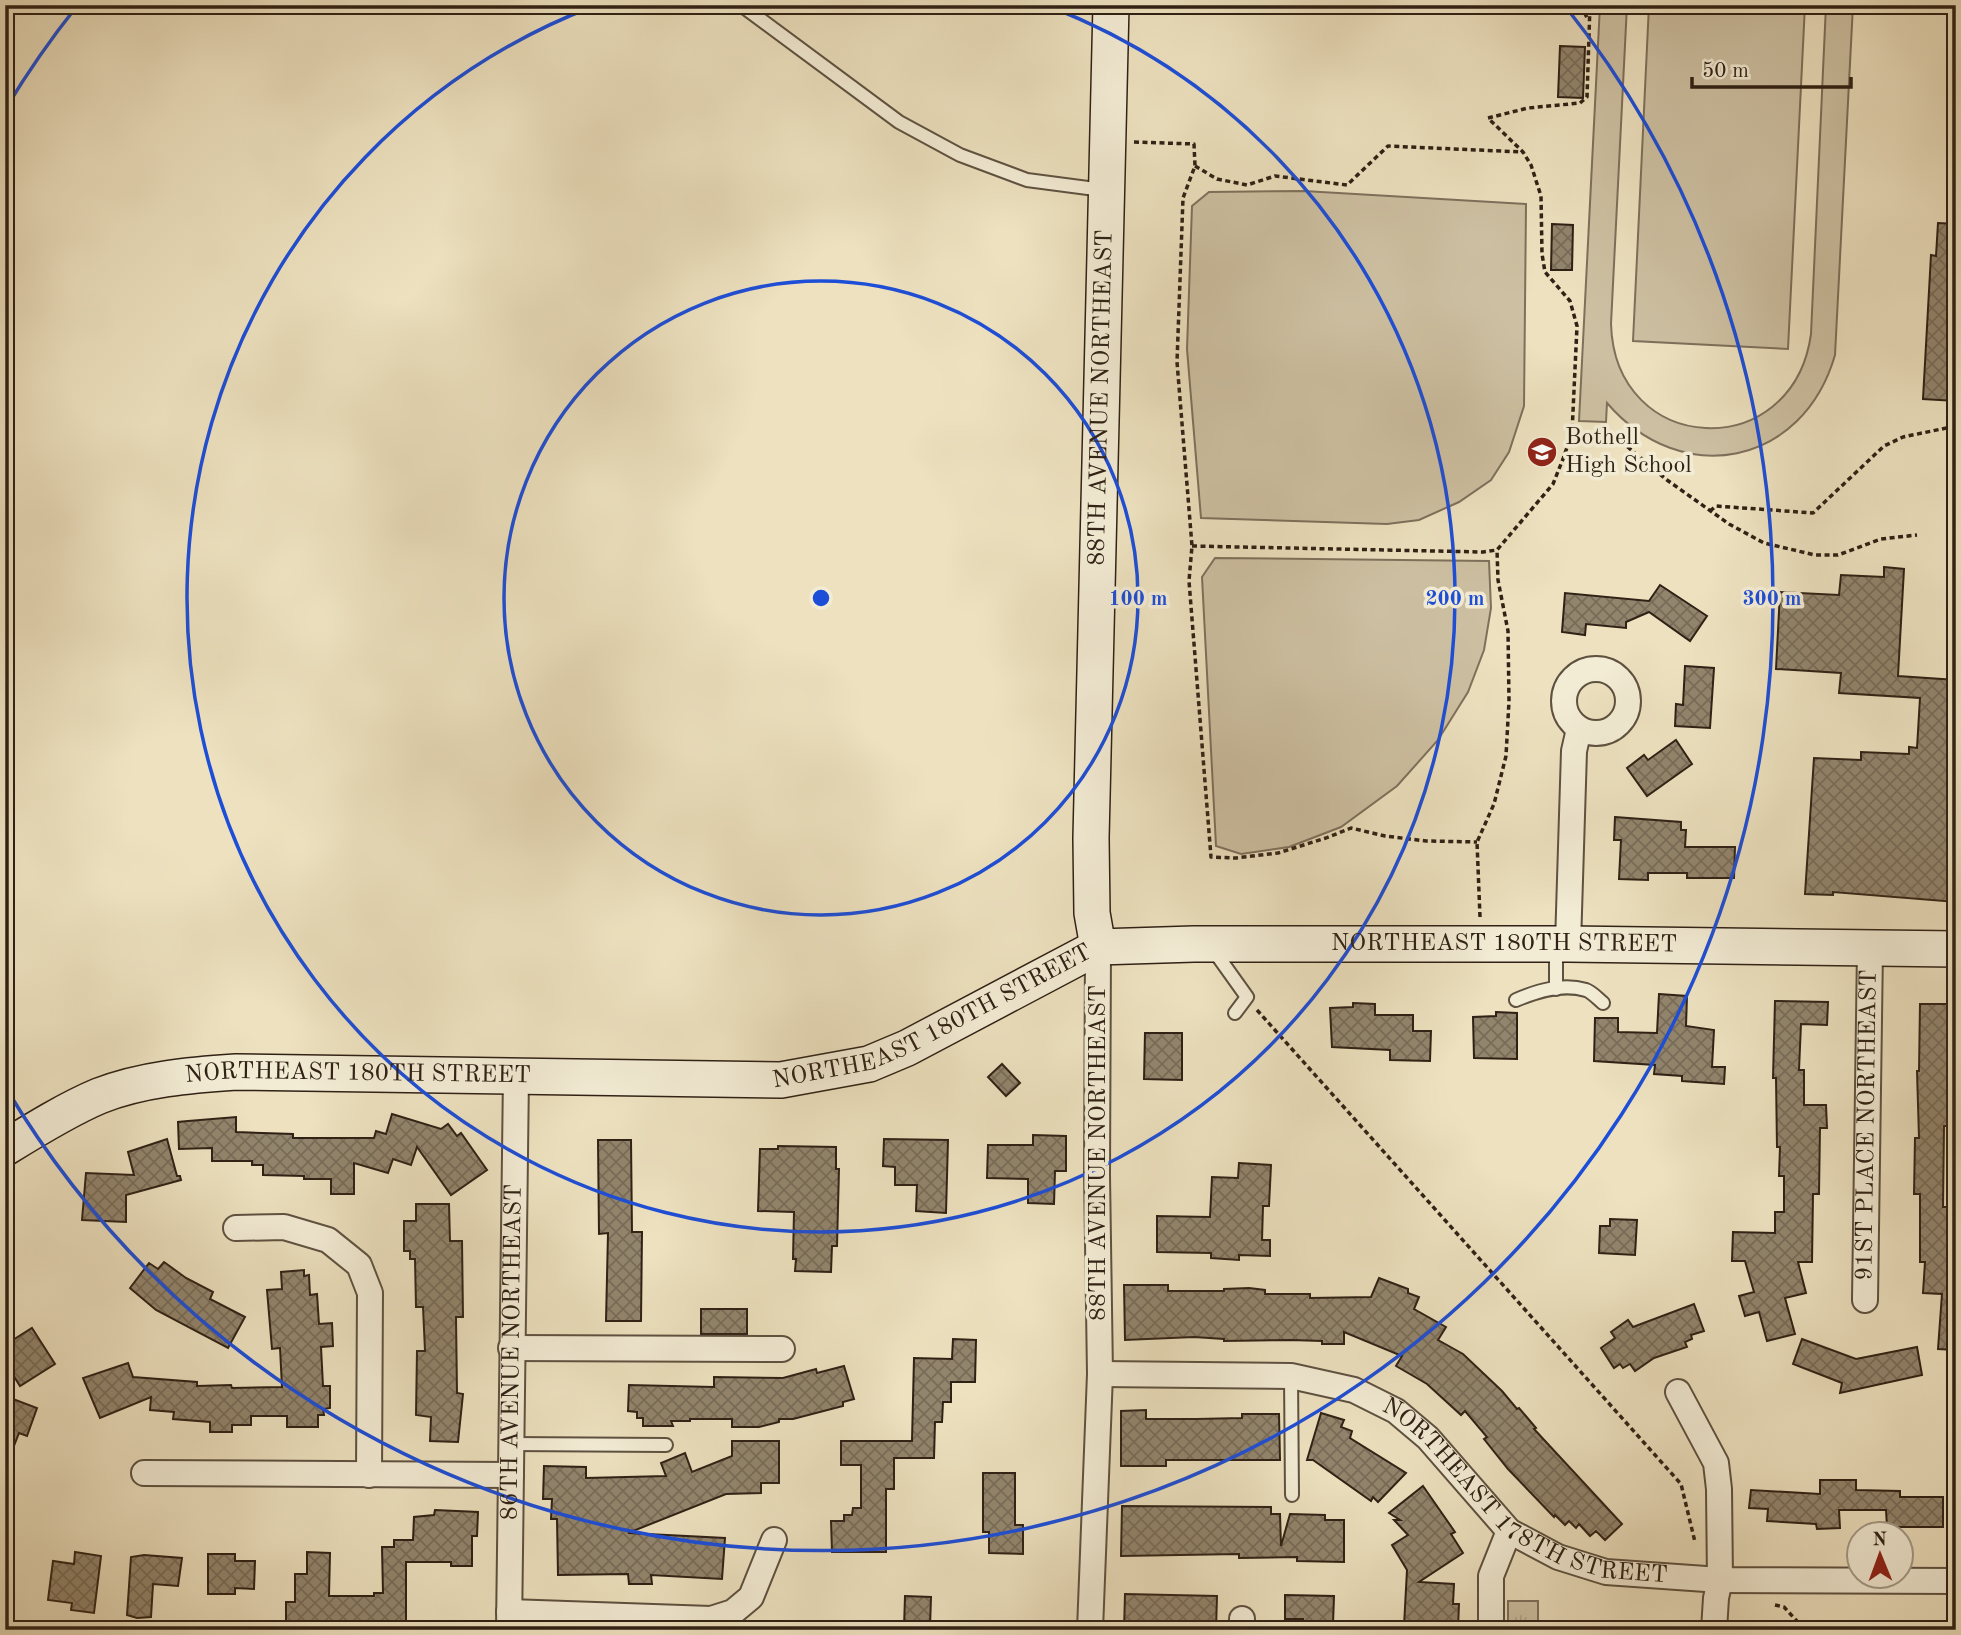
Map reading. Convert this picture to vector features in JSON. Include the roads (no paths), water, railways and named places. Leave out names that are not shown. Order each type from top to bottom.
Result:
[{"type":"street","name":"88TH AVENUE NORTHEAST","points":[[1090,1630],[1100,1374],[1098,947],[1092,913],[1091,838],[1111,5]]},
{"type":"street","points":[[1562,944],[1574,751],[1579,729]]},
{"type":"street","name":"NORTHEAST 180TH STREET","points":[[5,1148],[99,1096],[146,1083],[191,1075],[236,1072],[781,1080],[869,1064],[907,1048],[1098,947],[1209,944],[1562,944],[1956,949]]},
{"type":"street","name":"91ST PLACE NORTHEAST","points":[[1865,1300],[1870,949]]},
{"type":"street","name":"86TH AVENUE NORTHEAST","points":[[509,1621],[516,1075]]},
{"type":"street","points":[[236,1227],[284,1227],[328,1240],[359,1265],[370,1293],[369,1475]]},
{"type":"street","points":[[511,1348],[782,1349]]},
{"type":"street","name":"NORTHEAST 178TH STREET","points":[[1100,1374],[1291,1376],[1354,1390],[1396,1411],[1429,1438],[1510,1531],[1558,1557],[1606,1572],[1956,1581]]},
{"type":"street","points":[[1678,1392],[1716,1463],[1720,1574],[1714,1630]]},
{"type":"street","points":[[144,1473],[512,1475]]},
{"type":"street","points":[[1491,1630],[1491,1576],[1510,1531]]},
{"type":"street","points":[[509,1621],[711,1619],[733,1612],[751,1597],[774,1540]]},
{"type":"lane","points":[[741,5],[899,122],[960,155],[1027,180],[1107,191]]},
{"type":"lane","points":[[1209,944],[1247,997],[1235,1013]]},
{"type":"lane","points":[[1556,989],[1562,944]]},
{"type":"lane","points":[[1516,1000],[1541,990],[1588,990],[1603,1003]]},
{"type":"lane","points":[[1291,1376],[1292,1495]]},
{"type":"lane","points":[[511,1444],[666,1445]]},
{"type":"place","name":"Bothell High School","points":[[1542,452]]}]
